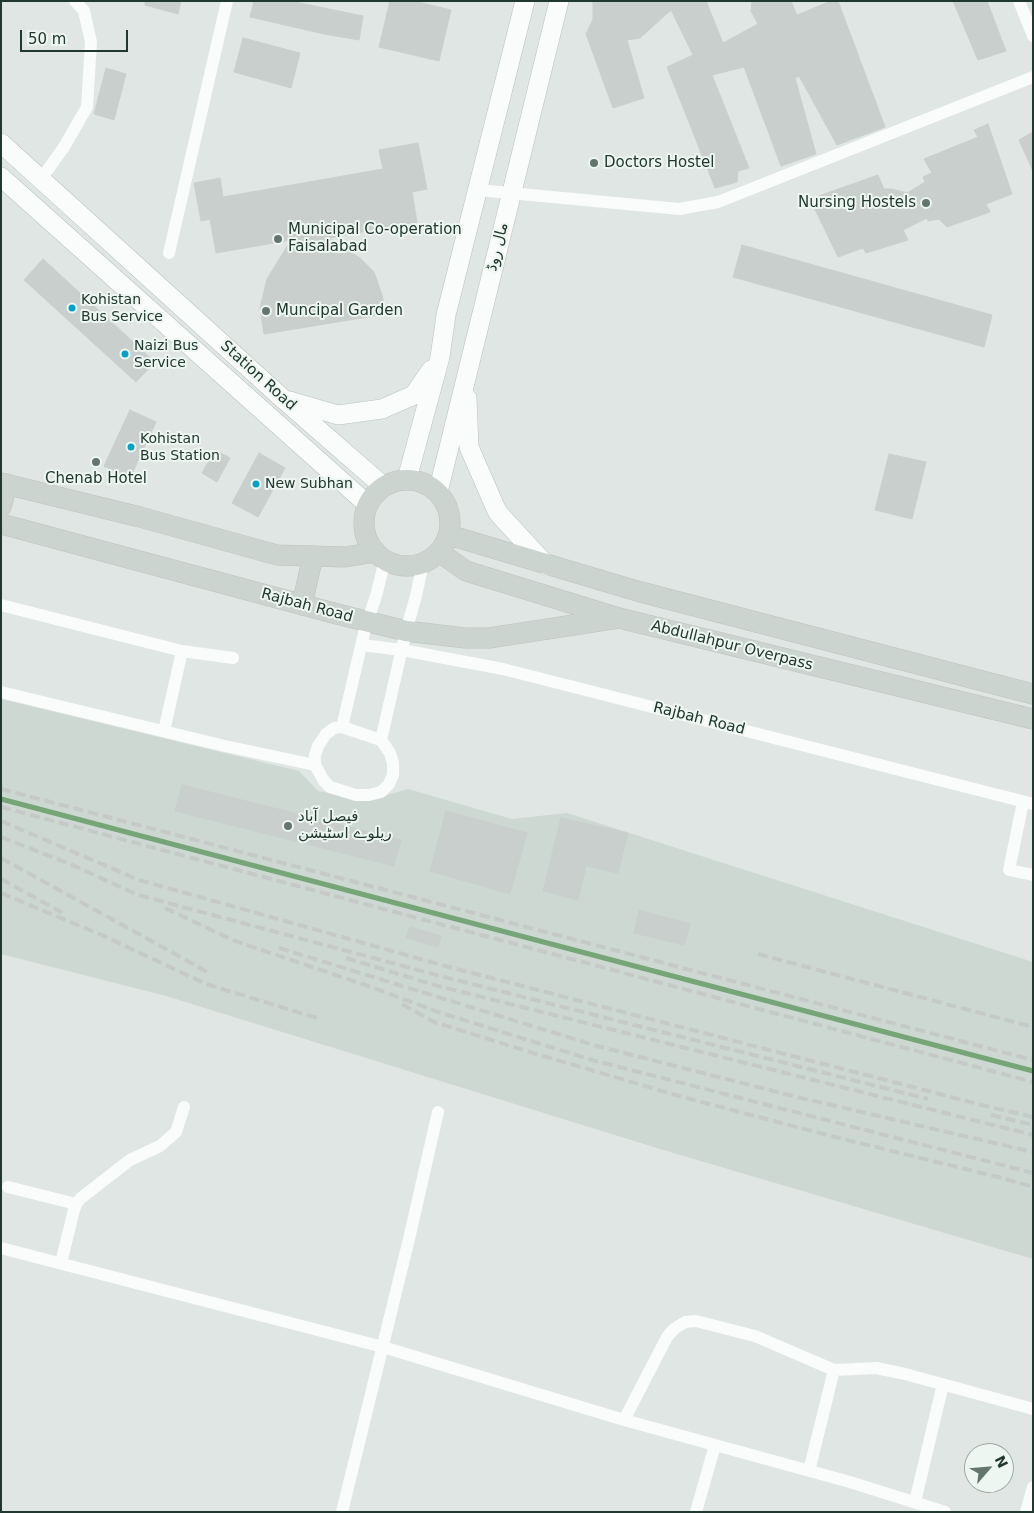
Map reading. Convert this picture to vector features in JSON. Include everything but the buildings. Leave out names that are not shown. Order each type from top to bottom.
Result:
[{"type":"main road","points":[[407,479],[440,356],[446,315],[526,1]]},
{"type":"main road","name":"مال روڈ","points":[[438,492],[559,1]]},
{"type":"main road","name":"Station Road","points":[[1,143],[282,398],[383,486]]},
{"type":"main road","name":"Station Road","points":[[1,176],[367,504]]},
{"type":"main road","points":[[282,398],[338,415],[382,409],[414,395],[440,356]]},
{"type":"main road","points":[[467,374],[469,447],[499,514],[546,565]]},
{"type":"main road","points":[[407,479],[423,483],[438,492],[445,501],[449,512],[450,524],[437,550],[411,566],[398,565],[380,556],[368,541],[364,529],[364,516],[367,504],[383,486],[394,481],[407,479]]},
{"type":"main road","points":[[1,506],[4,483],[140,517],[277,555],[380,556]]},
{"type":"main road","name":"Rajbah Road","points":[[1,524],[406,631],[465,638],[489,638],[619,618]]},
{"type":"main road","name":"Abdullahpur Overpass","points":[[437,550],[546,565],[638,591],[1033,694]]},
{"type":"main road","name":"Abdullahpur Overpass","points":[[437,550],[466,571],[619,618],[1033,719]]},
{"type":"main road","points":[[302,605],[313,556]]},
{"type":"street","points":[[41,179],[64,147],[87,107],[91,42],[84,11],[75,1]]},
{"type":"street","points":[[169,253],[228,1]]},
{"type":"street","points":[[1019,1],[1033,36]]},
{"type":"street","points":[[478,190],[680,209],[718,202],[1033,77]]},
{"type":"street","points":[[381,740],[416,596],[437,550]]},
{"type":"street","points":[[342,727],[368,621],[380,556]]},
{"type":"street","points":[[1,605],[182,651],[233,658]]},
{"type":"street","name":"Rajbah Road","points":[[362,645],[402,650],[502,670],[1028,803]]},
{"type":"street","points":[[164,731],[182,651]]},
{"type":"street","points":[[1,692],[315,765]]},
{"type":"street","points":[[342,727],[381,740],[390,753],[393,775],[389,784],[381,792],[369,795],[356,794],[330,787],[324,781],[315,765],[315,755],[318,746],[326,734],[334,728],[342,727]]},
{"type":"street","points":[[1028,803],[1009,870],[1033,875]]},
{"type":"street","points":[[61,1263],[76,1204],[130,1160],[160,1146],[176,1132],[184,1107]]},
{"type":"street","points":[[342,1512],[438,1112]]},
{"type":"street","points":[[8,1187],[76,1204]]},
{"type":"street","points":[[1,1248],[382,1347],[624,1420],[850,1482],[945,1512]]},
{"type":"street","points":[[624,1420],[667,1337],[674,1329],[685,1322],[696,1321],[755,1336],[834,1370],[876,1368],[905,1374],[1033,1409]]},
{"type":"street","points":[[809,1471],[834,1370]]},
{"type":"street","points":[[915,1502],[943,1384]]},
{"type":"street","points":[[696,1512],[715,1445]]},
{"type":"street","points":[[1026,1512],[1033,1487]]},
{"type":"shaded area","points":[[1,699],[299,771],[318,791],[370,800],[408,789],[512,819],[567,813],[1033,962],[1033,1259],[660,1149],[166,996],[1,954]]},
{"type":"railway","points":[[1,789],[1033,1060]]},
{"type":"railway","points":[[1,807],[1033,1082]]},
{"type":"railway","points":[[1,821],[139,880],[449,967],[1033,1117]]},
{"type":"railway","points":[[1,837],[70,864],[138,895],[444,977],[928,1099]]},
{"type":"railway","points":[[1,858],[211,974]]},
{"type":"railway","points":[[1,879],[63,913]]},
{"type":"railway","points":[[1,893],[104,936],[206,984],[317,1018]]},
{"type":"railway","points":[[165,908],[235,941],[374,988],[438,1012],[592,1060],[1033,1173]]},
{"type":"railway","points":[[279,948],[597,1046],[797,1097],[1033,1152]]},
{"type":"railway","points":[[758,954],[1033,1027]]},
{"type":"railway","points":[[346,958],[438,986],[1033,1135]]},
{"type":"railway","points":[[402,1004],[434,1022],[686,1098],[1033,1187]]},
{"type":"railway","points":[[991,1115],[1033,1125]]},
{"type":"transit line","points":[[1,799],[1033,1071]]},
{"type":"place","name":"Doctors Hostel","points":[[594,163]]},
{"type":"place","name":"Nursing Hostels","points":[[926,203]]},
{"type":"place","name":"Municipal Co-operation Faisalabad","points":[[278,239]]},
{"type":"place","name":"Kohistan Bus Service","points":[[72,308]]},
{"type":"place","name":"Muncipal Garden","points":[[266,311]]},
{"type":"place","name":"Naizi Bus Service","points":[[125,354]]},
{"type":"place","name":"Kohistan Bus Station","points":[[131,447]]},
{"type":"place","name":"Chenab Hotel","points":[[96,462]]},
{"type":"place","name":"New Subhan","points":[[256,484]]},
{"type":"place","name":"فیصل آباد ریلوے اسٹیشن","points":[[288,826]]}]
